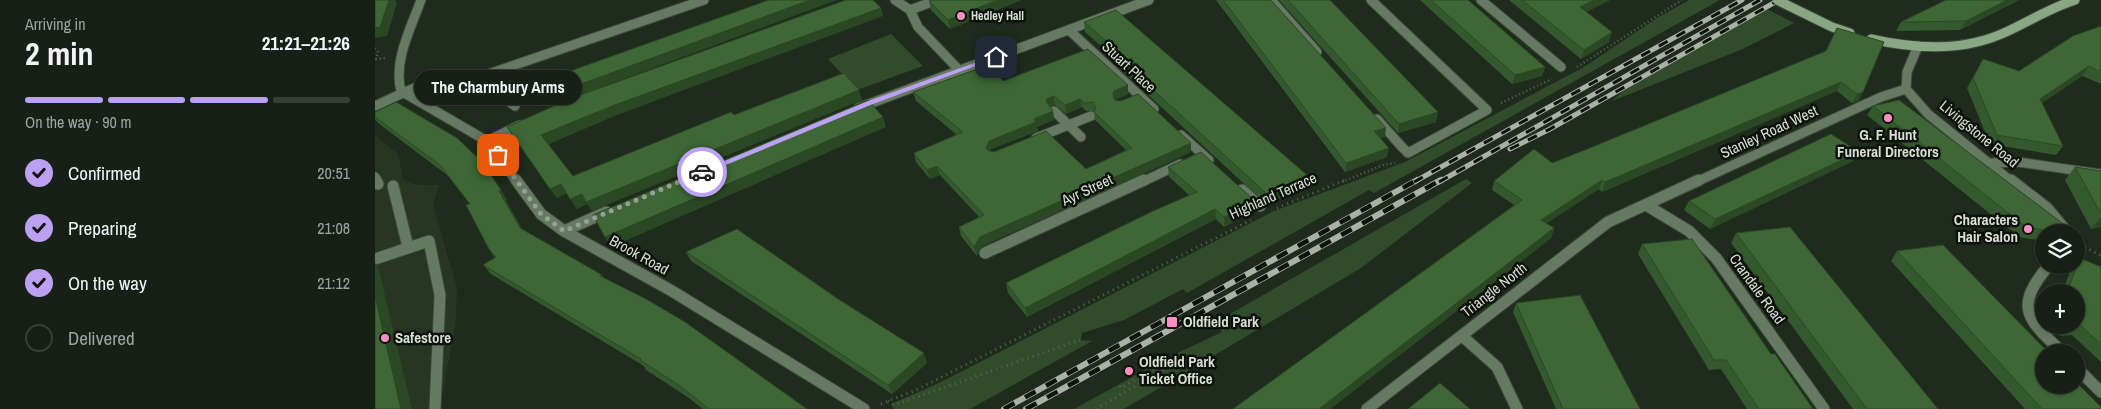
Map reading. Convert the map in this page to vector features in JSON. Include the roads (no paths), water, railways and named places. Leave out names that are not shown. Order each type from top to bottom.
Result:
[{"type":"main road","points":[[1777,0],[1832,28],[1853,34],[1885,42],[1942,47],[1974,44],[2000,35],[2048,9],[2075,0]]},
{"type":"street","points":[[404,94],[398,86],[397,80],[403,54],[421,0]]},
{"type":"street","points":[[474,80],[704,0]]},
{"type":"street","points":[[895,0],[910,10],[918,27],[960,71]]},
{"type":"street","points":[[910,10],[937,0]]},
{"type":"street","points":[[852,110],[1149,0]]},
{"type":"street","points":[[1271,0],[1323,58]]},
{"type":"street","points":[[1369,109],[1408,153],[1487,110],[1371,0]]},
{"type":"street","points":[[1481,0],[1561,68]]},
{"type":"street","name":"Stuart Place","points":[[1069,30],[1160,115]]},
{"type":"street","points":[[1906,89],[1906,74],[1918,46]]},
{"type":"street","points":[[375,106],[438,81],[463,78],[474,80],[515,106]]},
{"type":"street","name":"Livingstone Road","points":[[1906,89],[1929,115],[2047,208],[2062,224]]},
{"type":"street","name":"Stanley Road West","points":[[1646,205],[1881,97],[1906,89]]},
{"type":"street","name":"Brook Road","points":[[404,94],[487,141],[541,214],[564,231],[671,290],[864,409]]},
{"type":"street","points":[[1127,101],[1139,96]]},
{"type":"street","points":[[1054,111],[1081,137]]},
{"type":"street","points":[[1022,144],[1091,116]]},
{"type":"street","points":[[487,141],[531,120]]},
{"type":"street","points":[[1174,128],[1216,167]]},
{"type":"street","name":"Ayr Street","points":[[985,254],[1202,154]]},
{"type":"street","points":[[1990,163],[2018,162],[2101,174]]},
{"type":"street","points":[[1231,180],[1260,206]]},
{"type":"street","points":[[393,186],[407,247]]},
{"type":"street","name":"Triangle North","points":[[1367,409],[1609,222],[1646,205]]},
{"type":"street","name":"Crandale Road","points":[[1646,205],[1689,231],[1716,258],[1824,409]]},
{"type":"street","points":[[564,231],[614,209]]},
{"type":"street","points":[[375,259],[429,241],[440,295],[435,409]]},
{"type":"street","points":[[2042,274],[2029,289],[2027,302],[2029,316],[2038,330],[2053,344]]},
{"type":"street","points":[[1462,336],[1500,368],[1517,409]]},
{"type":"street","points":[[2085,376],[2101,392]]},
{"type":"railway","points":[[1414,182],[1742,0]]},
{"type":"railway","points":[[1439,182],[1760,0]]},
{"type":"railway","points":[[1510,149],[1550,129],[1779,0]]},
{"type":"railway","points":[[1004,409],[1417,180]]},
{"type":"railway","points":[[1026,409],[1441,180]]},
{"type":"place","name":"Hedley Hall","points":[[961,16]]},
{"type":"place","name":"G. F. Hunt Funeral Directors","points":[[1888,118]]},
{"type":"place","name":"The Charmbury Arms","points":[[498,155]]},
{"type":"place","name":"Characters Hair Salon","points":[[2028,229]]},
{"type":"place","name":"Oldfield Park","points":[[1172,322]]},
{"type":"place","name":"Safestore","points":[[385,338]]},
{"type":"place","name":"Oldfield Park Ticket Office","points":[[1129,371]]}]
